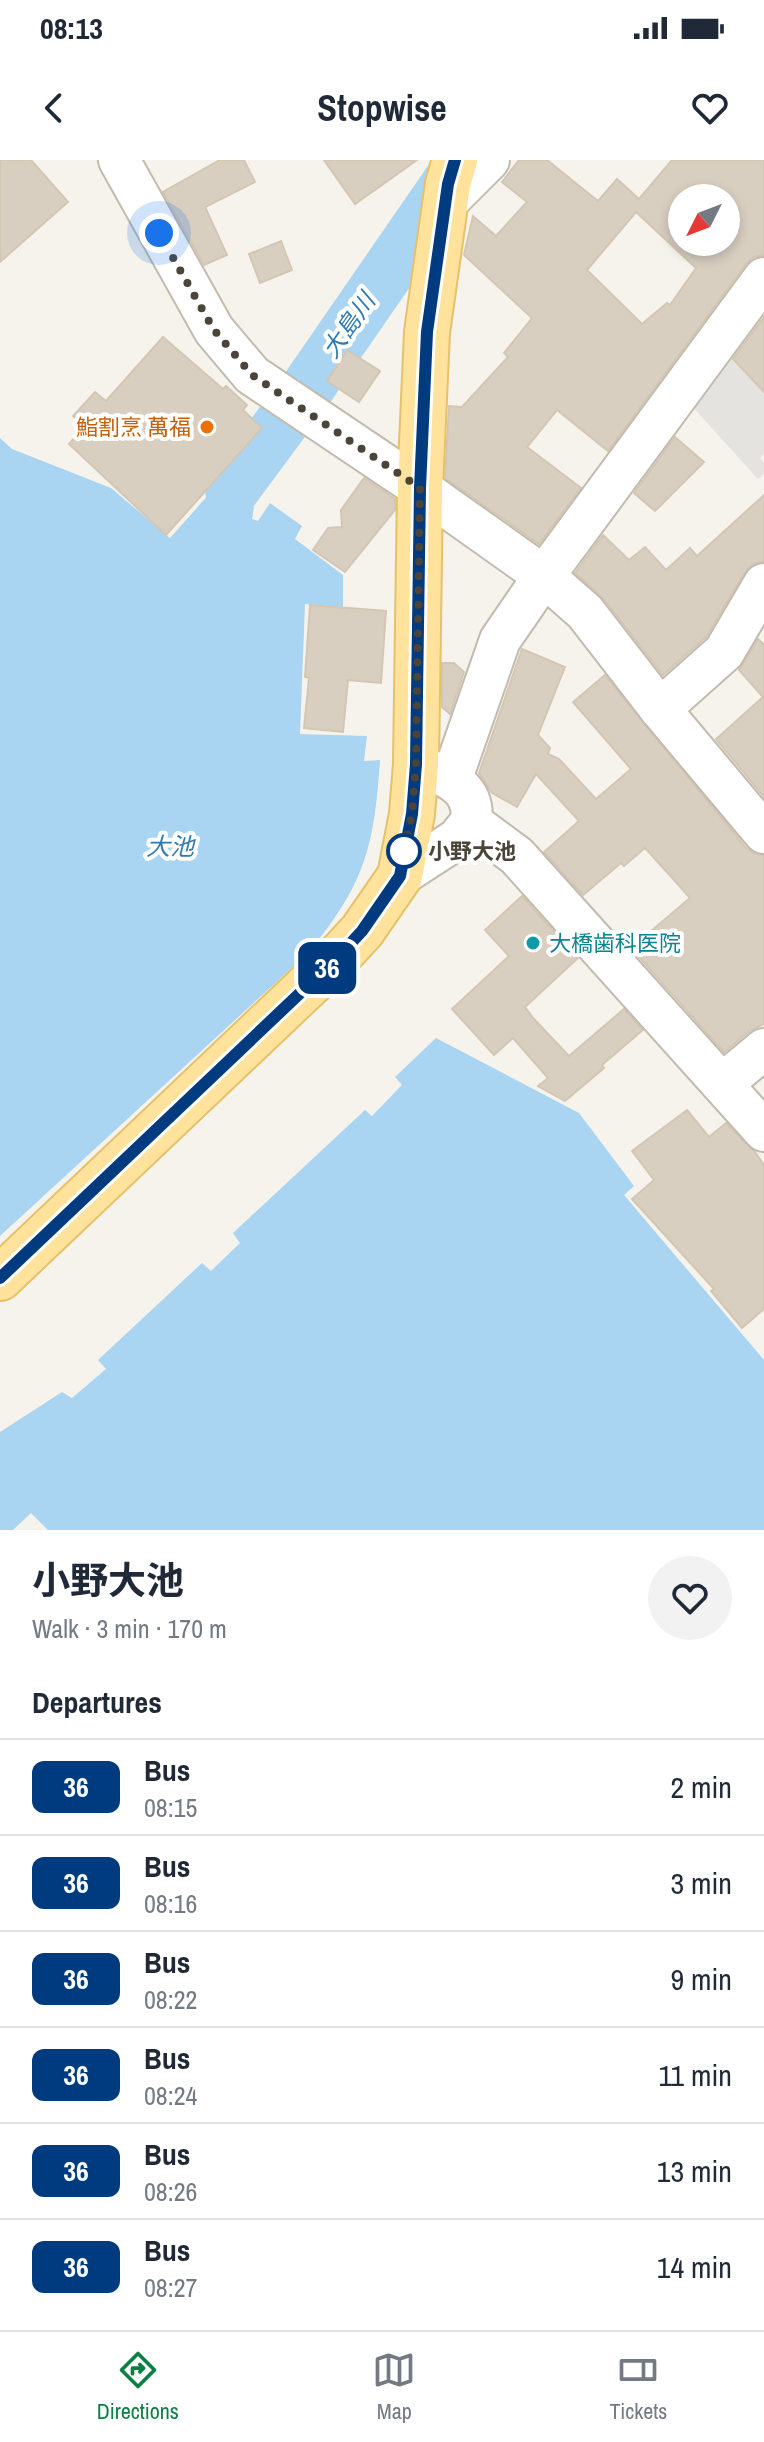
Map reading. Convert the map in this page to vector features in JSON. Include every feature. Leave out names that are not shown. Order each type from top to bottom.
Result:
[{"type":"main road","points":[[0,1278],[337,958],[362,931],[400,876],[412,814],[434,771],[420,488],[427,332],[444,205],[455,160]]},
{"type":"street","points":[[119,160],[214,330],[252,375],[544,576],[585,612],[660,709],[764,833]]},
{"type":"street","points":[[444,205],[489,160]]},
{"type":"street","points":[[400,876],[457,839],[471,822],[473,810],[462,787],[434,771],[500,640],[764,278]]},
{"type":"street","points":[[660,709],[724,652],[764,584]]},
{"type":"street","points":[[471,822],[517,856],[764,1131]]},
{"type":"street","points":[[722,1084],[764,1049]]},
{"type":"shaded area","points":[[725,352],[764,393],[764,454],[760,458],[764,463],[764,474],[758,479],[690,404],[717,379],[707,368]]},
{"type":"water","name":"大池","points":[[0,438],[12,449],[111,488],[170,538],[219,483],[254,507],[252,519],[258,521],[270,503],[302,526],[295,539],[343,575],[343,607],[305,604],[300,734],[367,736],[364,761],[380,760],[374,818],[363,864],[342,906],[308,953],[0,1236]]},
{"type":"water","points":[[436,1038],[579,1113],[634,1186],[624,1195],[764,1360],[764,1530],[48,1530],[31,1513],[13,1530],[0,1530],[0,1432],[62,1392],[72,1398],[106,1369],[98,1360],[202,1263],[211,1271],[240,1243],[233,1233],[365,1110],[372,1116],[402,1085],[395,1077]]},
{"type":"building","points":[[0,160],[31,160],[68,202],[0,262]]},
{"type":"building","points":[[220,160],[244,160],[255,182],[205,207],[227,255],[204,265],[163,192]]},
{"type":"building","points":[[324,160],[417,160],[355,204]]},
{"type":"building","points":[[519,160],[547,160],[598,201],[617,179],[639,199],[672,160],[764,160],[764,255],[754,257],[746,264],[608,451],[557,410],[527,447],[581,488],[539,544],[445,478],[449,406],[462,407],[508,357],[504,353],[532,318],[464,255],[473,216],[496,236],[527,202],[502,182]]},
{"type":"building","points":[[281,241],[292,270],[260,283],[249,254]]},
{"type":"building","points":[[764,317],[764,392],[733,359]]},
{"type":"building","points":[[163,337],[223,389],[226,386],[247,405],[243,410],[262,428],[166,535],[69,444],[85,426],[73,416],[95,392],[106,401]]},
{"type":"building","points":[[347,350],[380,371],[359,402],[327,381]]},
{"type":"building","points":[[675,437],[704,462],[655,511],[634,493]]},
{"type":"building","points":[[364,478],[395,499],[395,510],[345,572],[313,550],[328,528],[342,527],[341,510]]},
{"type":"building","points":[[764,495],[764,561],[753,564],[745,572],[706,637],[663,675],[603,598],[575,573],[603,535],[629,560],[645,547],[666,570],[690,548],[697,556]]},
{"type":"building","points":[[310,605],[386,611],[381,683],[348,680],[343,732],[304,728],[309,678],[305,677]]},
{"type":"building","points":[[758,639],[764,645],[764,797],[716,739],[763,697],[739,670]]},
{"type":"building","points":[[522,649],[565,667],[538,735],[550,748],[548,754],[559,759],[596,799],[631,769],[573,702],[605,675],[746,848],[764,855],[764,1024],[749,1031],[724,1052],[631,948],[690,898],[645,848],[624,866],[621,863],[583,895],[544,852],[579,821],[536,774],[517,807],[492,793],[479,773]]},
{"type":"building","points":[[442,663],[454,663],[464,672],[450,714],[442,707]]},
{"type":"building","points":[[522,896],[578,958],[525,1007],[534,1019],[569,1056],[624,1009],[643,1030],[565,1101],[538,1086],[548,1078],[513,1038],[494,1055],[452,1009],[509,956],[485,930]]},
{"type":"building","points":[[687,1110],[709,1137],[726,1123],[764,1165],[764,1309],[742,1328],[711,1291],[714,1289],[632,1199],[654,1180],[632,1151]]},
{"type":"waterway","name":"大島川","points":[[232,490],[306,390],[462,164]]},
{"type":"bus line","name":"36","points":[[0,1278],[337,958],[362,931],[400,876],[412,814],[416,764],[420,488],[427,332],[448,184],[455,160]]},
{"type":"place","name":"鮨割烹 萬福","points":[[207,427]]},
{"type":"place","name":"小野大池","points":[[404,851]]},
{"type":"place","name":"大橋歯科医院","points":[[533,943]]},
{"type":"route","points":[[159,233],[214,330],[252,375],[420,488],[416,764],[412,814],[404,851]]}]
